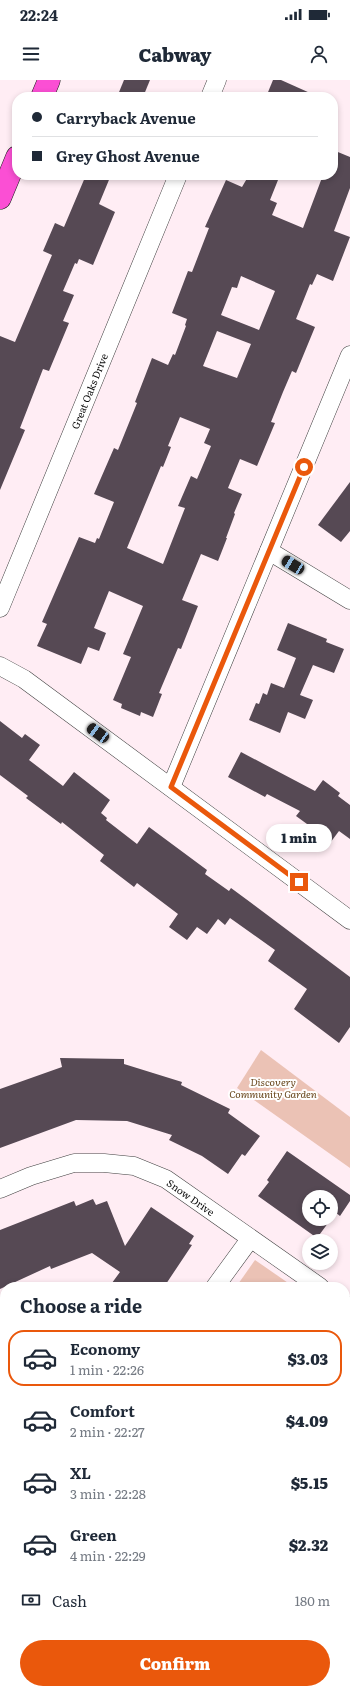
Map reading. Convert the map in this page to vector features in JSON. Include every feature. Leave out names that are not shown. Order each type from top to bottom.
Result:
[{"type":"highway","points":[[44,92],[49,80]]},
{"type":"highway","points":[[0,198],[12,169]]},
{"type":"street","points":[[212,92],[217,80]]},
{"type":"street","name":"Great Oaks Drive","points":[[0,608],[176,180]]},
{"type":"street","points":[[171,787],[350,355]]},
{"type":"street","points":[[269,551],[350,600]]},
{"type":"street","points":[[0,666],[24,679],[350,920]]},
{"type":"street","name":"Snow Drive","points":[[0,1189],[31,1176],[74,1163],[104,1163],[134,1166],[166,1179],[313,1282]]},
{"type":"street","points":[[219,1282],[250,1239]]},
{"type":"green space","name":"Discovery Community Garden","points":[[261,1050],[350,1117],[350,1168],[237,1088]]},
{"type":"green space","points":[[255,1260],[287,1282],[240,1282]]},
{"type":"building","points":[[124,80],[150,80],[145,92],[119,92]]},
{"type":"building","points":[[273,80],[281,80],[308,92],[268,92]]},
{"type":"building","points":[[338,152],[350,157],[350,188],[334,231],[350,237],[333,281],[317,274],[312,285],[310,284],[296,319],[315,327],[296,373],[292,371],[283,392],[271,422],[275,423],[257,466],[240,459],[228,488],[242,494],[234,513],[235,514],[227,538],[218,561],[201,554],[182,600],[198,606],[181,649],[178,648],[159,693],[162,694],[153,717],[141,712],[140,716],[121,708],[122,704],[113,700],[131,657],[123,654],[143,606],[109,591],[94,628],[106,633],[99,651],[88,647],[81,664],[37,646],[47,624],[42,622],[79,537],[95,543],[97,538],[99,539],[114,502],[94,494],[114,448],[118,450],[137,403],[135,402],[152,358],[168,365],[173,354],[175,355],[186,326],[187,319],[172,313],[188,271],[192,272],[209,228],[205,227],[226,180],[242,187],[246,180],[278,180],[270,200],[277,203],[272,215],[303,228],[321,180],[338,180]],"holes":[[[241,276],[275,291],[259,330],[221,315],[232,287],[237,288]],[[217,331],[251,344],[237,378],[203,366]],[[180,417],[210,429],[204,443],[211,446],[197,479],[191,476],[178,506],[185,508],[163,564],[127,548],[161,466],[163,467],[171,447],[168,446]]]},
{"type":"building","points":[[84,180],[109,180],[99,204],[115,212],[93,265],[79,259],[77,264],[75,263],[63,291],[74,295],[63,321],[69,323],[49,371],[43,369],[20,428],[25,430],[0,490],[0,336],[15,342],[52,255],[43,251],[55,223],[64,227]]},
{"type":"building","points":[[350,482],[350,531],[341,542],[318,525]]},
{"type":"building","points":[[288,623],[327,639],[326,642],[344,649],[334,673],[313,665],[300,695],[313,700],[305,719],[288,712],[280,733],[249,720],[256,703],[259,704],[263,693],[267,695],[271,683],[284,688],[296,658],[277,650]]},
{"type":"building","points":[[0,721],[22,738],[25,734],[40,745],[29,760],[63,786],[74,772],[110,800],[101,813],[107,818],[106,820],[137,844],[149,827],[207,870],[205,874],[229,891],[231,888],[350,977],[350,1027],[339,1043],[294,1009],[307,989],[268,961],[275,950],[230,918],[225,925],[218,919],[207,934],[197,927],[187,940],[169,927],[178,914],[137,883],[134,887],[100,861],[104,855],[62,822],[61,824],[26,798],[28,796],[0,775]]},
{"type":"building","points":[[241,752],[315,791],[323,780],[340,793],[338,796],[350,805],[350,839],[339,831],[327,847],[312,836],[314,834],[305,827],[307,824],[296,816],[300,811],[267,794],[265,797],[228,777]]},
{"type":"building","points":[[60,1058],[124,1059],[124,1064],[182,1082],[181,1085],[230,1109],[228,1113],[260,1136],[245,1156],[242,1154],[228,1174],[202,1156],[169,1140],[172,1135],[127,1121],[76,1120],[0,1148],[0,1089],[62,1067]]},
{"type":"building","points":[[287,1151],[350,1195],[350,1201],[340,1216],[338,1214],[338,1190],[302,1190],[302,1226],[326,1226],[320,1234],[311,1234],[258,1196],[269,1182],[267,1180]]},
{"type":"building","points":[[93,1199],[96,1205],[107,1201],[125,1246],[151,1207],[194,1236],[189,1244],[192,1245],[167,1282],[113,1282],[120,1272],[92,1253],[51,1269],[50,1266],[15,1282],[0,1282],[0,1230],[74,1201],[76,1206]]},
{"type":"route","points":[[299,882],[171,787],[304,467]]}]
